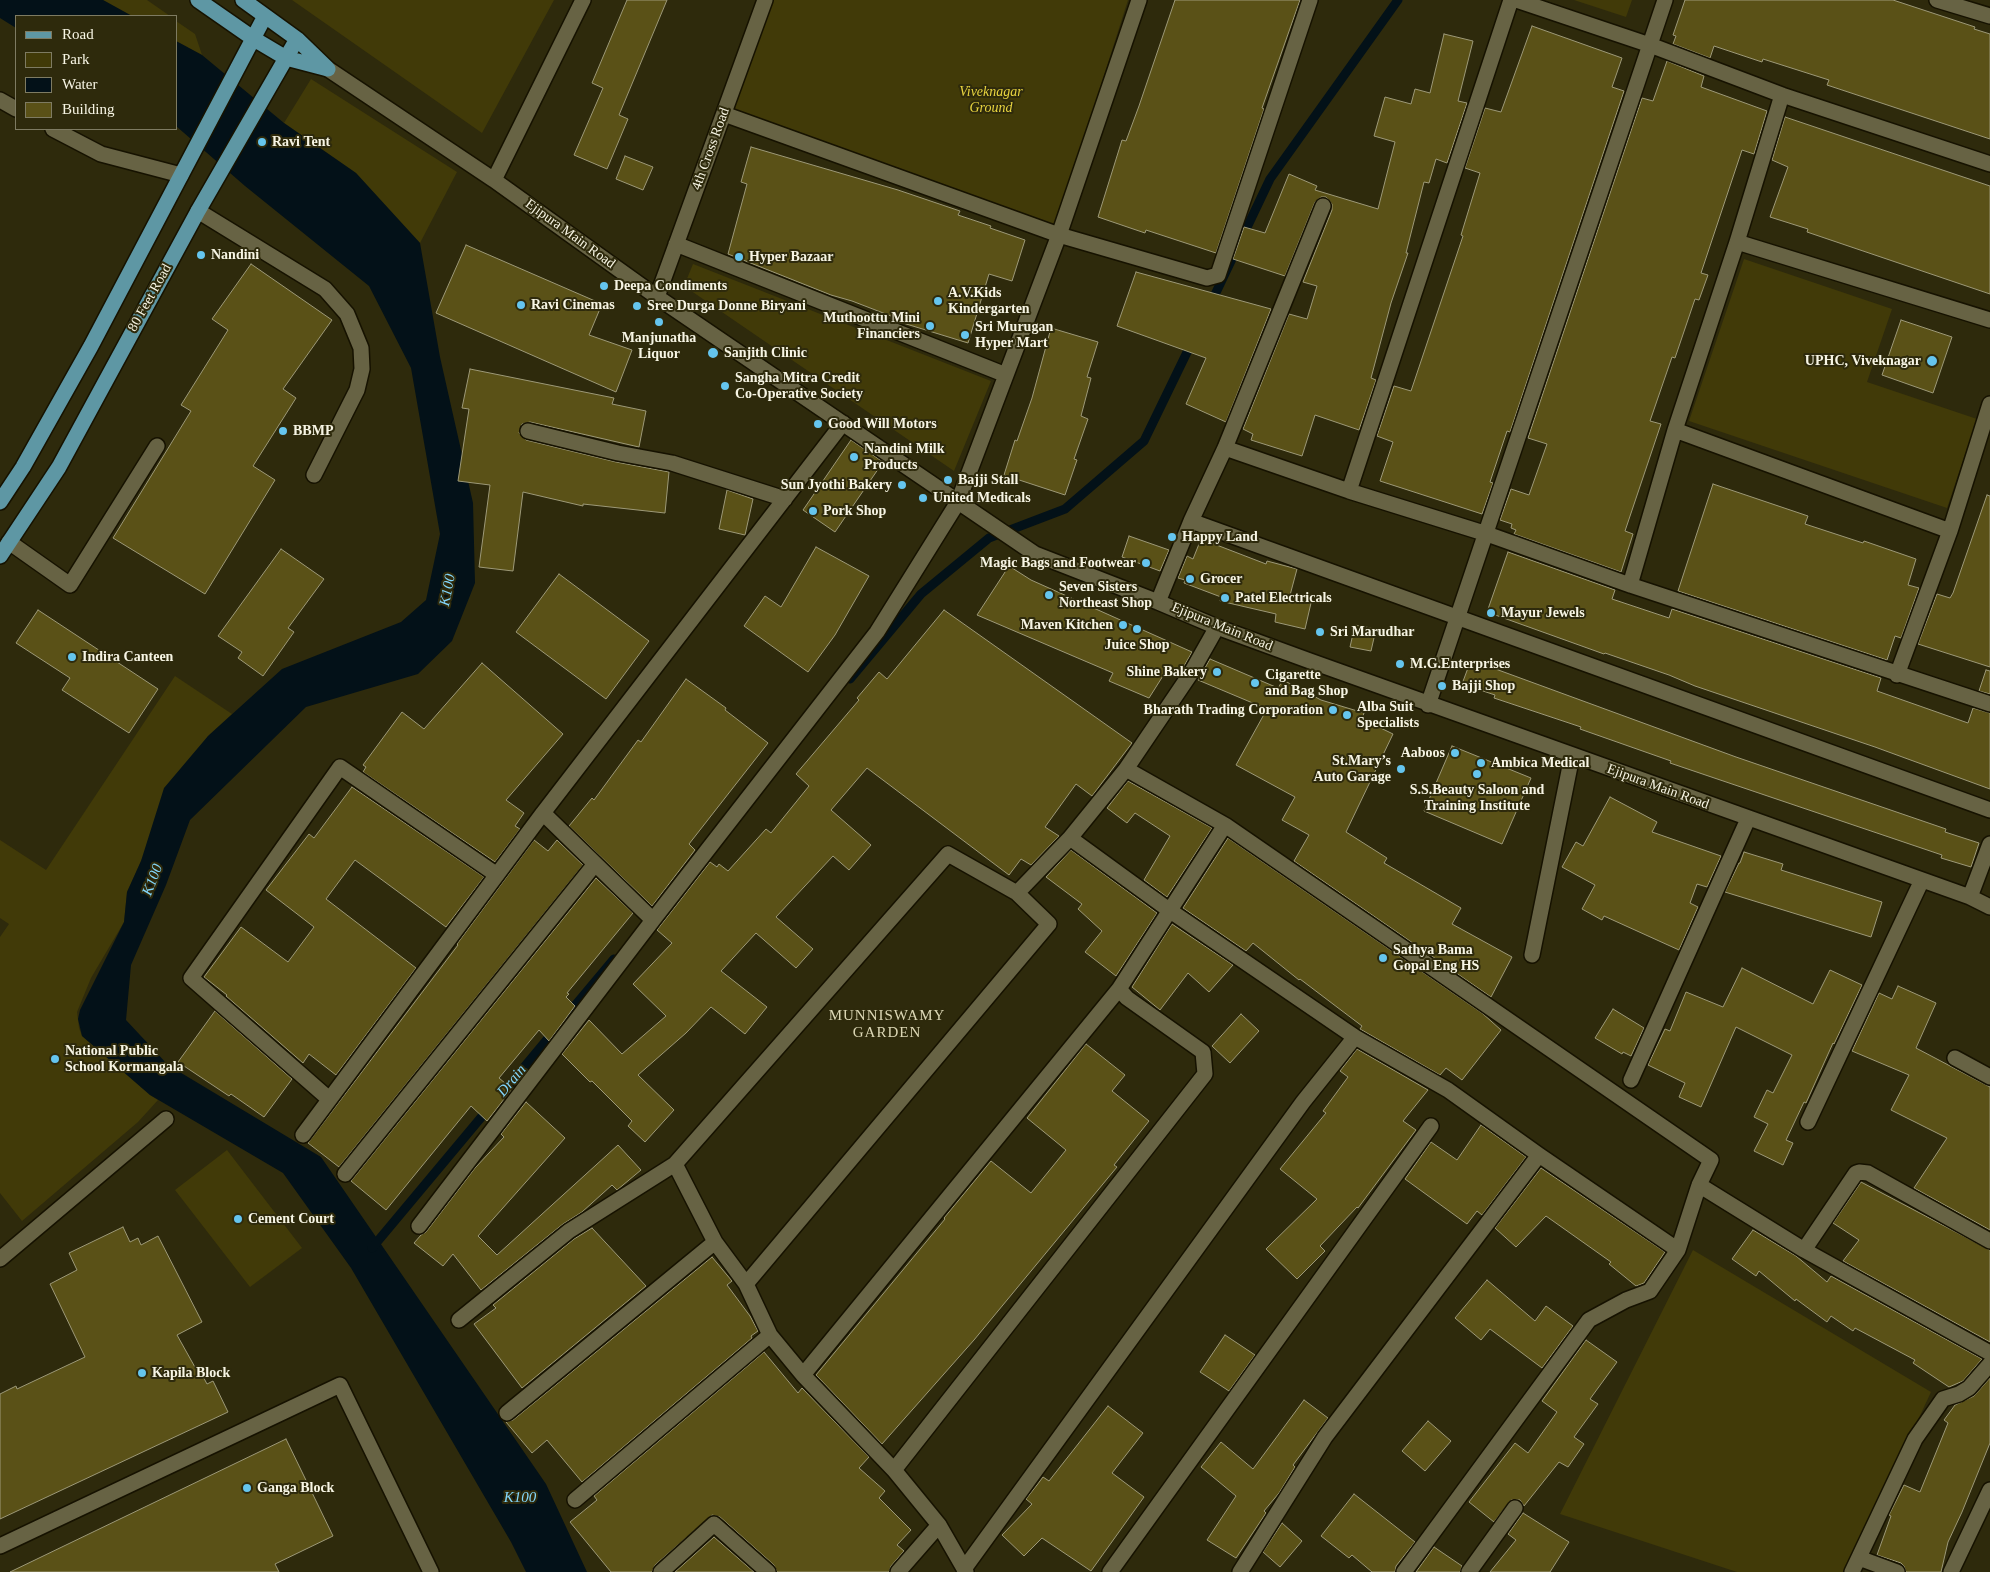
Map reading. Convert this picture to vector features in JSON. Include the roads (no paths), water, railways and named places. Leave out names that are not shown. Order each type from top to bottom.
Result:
[{"type":"main road","name":"Ejipura Main Road","points":[[198,0],[254,39],[286,58],[328,69]]},
{"type":"main road","name":"Ejipura Main Road","points":[[243,0],[297,39],[328,69]]},
{"type":"main road","points":[[0,502],[23,467],[91,346],[265,16]]},
{"type":"main road","name":"80 Feet Road","points":[[0,556],[59,467],[198,211],[297,39]]},
{"type":"street","points":[[494,180],[584,0]]},
{"type":"street","name":"4th Cross Road","points":[[658,297],[765,0]]},
{"type":"street","points":[[418,1226],[877,632],[958,502],[1059,235],[1139,0]]},
{"type":"street","points":[[724,114],[1059,235],[1207,278],[1218,276],[1310,0]]},
{"type":"street","points":[[1349,491],[1511,0]]},
{"type":"street","points":[[1516,0],[1650,45],[1782,95],[1990,164]]},
{"type":"street","points":[[1428,704],[1487,534],[1665,0]]},
{"type":"street","points":[[1937,0],[1990,16]]},
{"type":"street","name":"Ejipura Main Road","points":[[328,69],[494,180],[658,297],[1034,554],[1217,627],[1572,756],[1970,897],[1990,907]]},
{"type":"street","points":[[1630,585],[1675,430],[1737,242],[1782,95]]},
{"type":"street","points":[[0,100],[15,108]]},
{"type":"street","points":[[55,130],[101,154],[181,175]]},
{"type":"street","points":[[1158,602],[1225,448],[1323,206]]},
{"type":"street","points":[[198,211],[325,289],[347,314],[361,348],[362,369],[357,390],[314,475]]},
{"type":"street","points":[[1737,242],[1990,320]]},
{"type":"street","points":[[676,244],[1006,375]]},
{"type":"street","points":[[1898,675],[1950,531],[1990,404]]},
{"type":"street","points":[[303,1135],[543,813],[843,424]]},
{"type":"street","points":[[1675,430],[1950,531]]},
{"type":"street","points":[[528,431],[618,453],[672,463],[785,498]]},
{"type":"street","points":[[9,542],[70,585],[157,446]]},
{"type":"street","points":[[1225,448],[1349,491],[1487,534],[1630,585],[1898,675],[1990,704]]},
{"type":"street","points":[[1192,521],[1990,810]]},
{"type":"street","points":[[1017,894],[1070,838],[1126,769],[1192,673],[1217,627]]},
{"type":"street","points":[[1532,955],[1572,756]]},
{"type":"street","points":[[329,1099],[191,978],[340,767],[496,875]]},
{"type":"street","points":[[1126,769],[1225,825],[1711,1160],[1699,1185],[1678,1250],[1650,1291],[1626,1300],[1589,1320],[1404,1572]]},
{"type":"street","points":[[543,813],[653,920]]},
{"type":"street","points":[[1631,1080],[1748,819]]},
{"type":"street","points":[[803,1375],[1119,990],[1225,825]]},
{"type":"street","points":[[1070,838],[1169,910],[1355,1037],[1448,1090],[1678,1250]]},
{"type":"street","points":[[1970,897],[1990,844]]},
{"type":"street","points":[[459,1320],[570,1231],[676,1164],[948,854],[1017,894],[1049,924],[746,1284]]},
{"type":"street","points":[[345,1174],[595,864]]},
{"type":"street","points":[[1808,1122],[1922,880]]},
{"type":"street","points":[[894,1470],[1205,1074],[1203,1052],[1127,998],[1119,990]]},
{"type":"street","points":[[676,1164],[715,1242],[746,1284],[770,1335],[803,1375],[894,1470],[939,1524],[965,1570],[1303,1102],[1355,1037]]},
{"type":"street","points":[[1955,1058],[1990,1077]]},
{"type":"street","points":[[0,1259],[166,1119]]},
{"type":"street","points":[[1110,1572],[1431,1126]]},
{"type":"street","points":[[1240,1572],[1325,1436],[1539,1155]]},
{"type":"street","points":[[1804,1250],[1859,1172],[1868,1173],[1990,1241]]},
{"type":"street","points":[[1699,1185],[1804,1250],[1990,1353]]},
{"type":"street","points":[[507,1413],[715,1242]]},
{"type":"street","points":[[575,1500],[770,1335]]},
{"type":"street","points":[[1852,1572],[1914,1439],[1943,1398],[1959,1394],[1969,1388],[1990,1364]]},
{"type":"street","points":[[0,1546],[340,1385],[431,1572]]},
{"type":"street","points":[[1951,1572],[1990,1490]]},
{"type":"street","points":[[1469,1572],[1515,1508]]},
{"type":"street","points":[[661,1572],[714,1524],[765,1571]]},
{"type":"street","points":[[898,1572],[939,1524]]},
{"type":"street","points":[[1859,1558],[1897,1572]]},
{"type":"water","points":[[0,0],[103,0],[130,15],[15,15],[15,27],[0,18]]},
{"type":"water","name":"K100","points":[[178,42],[202,55],[284,123],[356,173],[420,243],[440,357],[473,503],[475,583],[452,641],[418,674],[306,707],[190,820],[166,885],[131,965],[126,1020],[168,1065],[321,1157],[546,1484],[587,1572],[526,1572],[511,1542],[351,1268],[283,1173],[150,1095],[82,1036],[78,1019],[80,1010],[124,922],[127,892],[141,861],[164,788],[208,736],[282,669],[401,622],[426,600],[440,534],[411,368],[369,286],[245,186],[178,128]]},
{"type":"waterway","points":[[1211,303],[1270,179],[1398,0]]},
{"type":"waterway","points":[[850,679],[921,594],[989,538],[1065,509],[1144,441],[1192,342]]},
{"type":"waterway","name":"Drain","points":[[568,1014],[614,959]]},
{"type":"waterway","name":"Drain","points":[[501,1095],[555,1030]]},
{"type":"waterway","name":"Drain","points":[[372,1248],[489,1108]]},
{"type":"place","name":"Ravi Tent","points":[[262,142]]},
{"type":"place","name":"Nandini","points":[[201,255]]},
{"type":"place","name":"Hyper Bazaar","points":[[739,257]]},
{"type":"place","name":"Deepa Condiments","points":[[604,286]]},
{"type":"place","name":"A.V.Kids Kindergarten","points":[[938,301]]},
{"type":"place","name":"Ravi Cinemas","points":[[521,305]]},
{"type":"place","name":"Sree Durga Donne Biryani","points":[[637,306]]},
{"type":"place","name":"Manjunatha Liquor","points":[[659,322]]},
{"type":"place","name":"Muthoottu Mini Financiers","points":[[930,326]]},
{"type":"place","name":"Sri Murugan Hyper Mart","points":[[965,335]]},
{"type":"place","name":"Sanjith Clinic","points":[[713,353]]},
{"type":"place","name":"UPHC, Viveknagar","points":[[1932,361]]},
{"type":"place","name":"Sangha Mitra Credit Co-Operative Society","points":[[725,386]]},
{"type":"place","name":"Good Will Motors","points":[[818,424]]},
{"type":"place","name":"BBMP","points":[[283,431]]},
{"type":"place","name":"Nandini Milk Products","points":[[854,457]]},
{"type":"place","name":"Bajji Stall","points":[[948,480]]},
{"type":"place","name":"Sun Jyothi Bakery","points":[[902,485]]},
{"type":"place","name":"United Medicals","points":[[923,498]]},
{"type":"place","name":"Pork Shop","points":[[813,511]]},
{"type":"place","name":"Happy Land","points":[[1172,537]]},
{"type":"place","name":"Magic Bags and Footwear","points":[[1146,563]]},
{"type":"place","name":"Grocer","points":[[1190,579]]},
{"type":"place","name":"Seven Sisters Northeast Shop","points":[[1049,595]]},
{"type":"place","name":"Patel Electricals","points":[[1225,598]]},
{"type":"place","name":"Mayur Jewels","points":[[1491,613]]},
{"type":"place","name":"Maven Kitchen","points":[[1123,625]]},
{"type":"place","name":"Juice Shop","points":[[1137,629]]},
{"type":"place","name":"Sri Marudhar","points":[[1320,632]]},
{"type":"place","name":"Indira Canteen","points":[[72,657]]},
{"type":"place","name":"M.G.Enterprises","points":[[1400,664]]},
{"type":"place","name":"Shine Bakery","points":[[1217,672]]},
{"type":"place","name":"Cigarette and Bag Shop","points":[[1255,683]]},
{"type":"place","name":"Bajji Shop","points":[[1442,686]]},
{"type":"place","name":"Bharath Trading Corporation","points":[[1333,710]]},
{"type":"place","name":"Alba Suit Specialists","points":[[1347,715]]},
{"type":"place","name":"Aaboos","points":[[1455,753]]},
{"type":"place","name":"Ambica Medical","points":[[1481,763]]},
{"type":"place","name":"St.Mary’s Auto Garage","points":[[1401,769]]},
{"type":"place","name":"S.S.Beauty Saloon and Training Institute","points":[[1477,774]]},
{"type":"place","name":"Sathya Bama Gopal Eng HS","points":[[1383,958]]},
{"type":"place","name":"National Public School Kormangala","points":[[55,1059]]},
{"type":"place","name":"Cement Court","points":[[238,1219]]},
{"type":"place","name":"Kapila Block","points":[[142,1373]]},
{"type":"place","name":"Ganga Block","points":[[247,1488]]},
{"type":"district","name":"MUNNISWAMY GARDEN","points":[[887,1024]]},
{"type":"park label","name":"Viveknagar Ground","points":[[991,100]]}]
